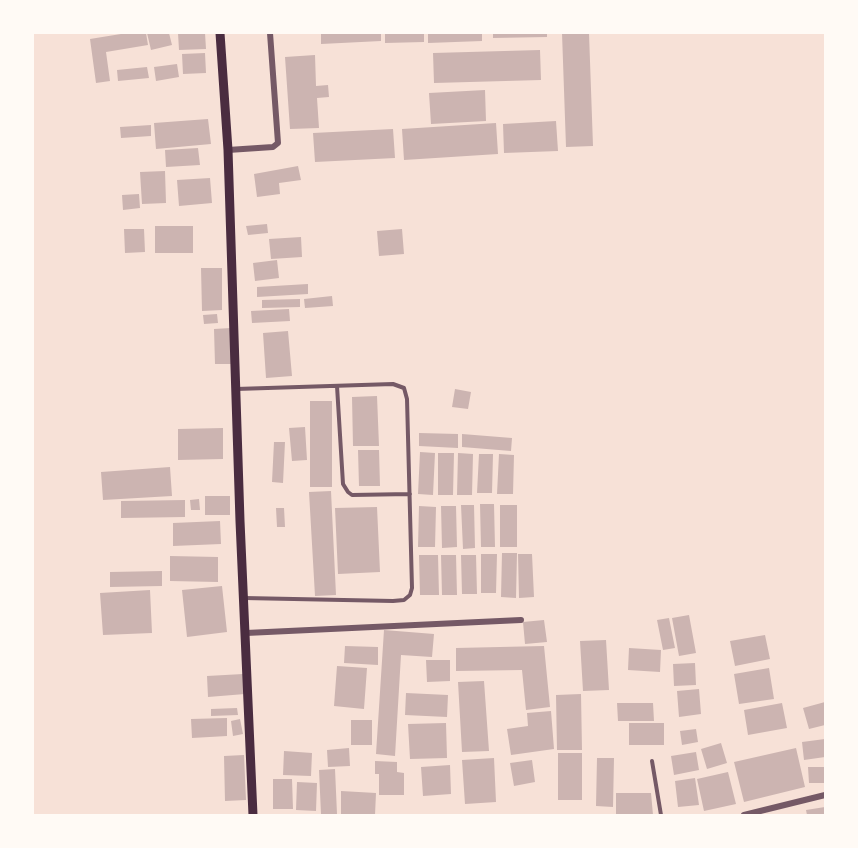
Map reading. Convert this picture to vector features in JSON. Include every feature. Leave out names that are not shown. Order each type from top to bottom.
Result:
[{"type":"main road","points":[[220,33],[228,150],[253,815]]},
{"type":"street","points":[[228,150],[273,147],[278,143],[270,33]]},
{"type":"street","points":[[246,633],[521,620]]},
{"type":"street","points":[[744,815],[825,795]]},
{"type":"lane","points":[[236,389],[393,384],[404,388],[407,399],[412,588],[410,595],[404,600],[244,598]]},
{"type":"lane","points":[[337,386],[344,484],[348,492],[352,495],[410,494]]},
{"type":"lane","points":[[652,761],[661,815]]},
{"type":"building","points":[[127,33],[146,33],[148,45],[106,52],[110,81],[96,83],[90,39]]},
{"type":"building","points":[[147,33],[169,33],[172,45],[151,50]]},
{"type":"building","points":[[178,33],[205,33],[206,49],[179,50]]},
{"type":"building","points":[[321,33],[381,33],[381,41],[321,44]]},
{"type":"building","points":[[385,33],[424,33],[424,42],[385,43]]},
{"type":"building","points":[[428,33],[482,33],[482,41],[428,43]]},
{"type":"building","points":[[493,33],[547,33],[547,37],[493,38]]},
{"type":"building","points":[[562,33],[589,33],[593,146],[566,147]]},
{"type":"building","points":[[540,50],[541,80],[434,83],[433,53]]},
{"type":"building","points":[[205,53],[206,73],[183,74],[182,54]]},
{"type":"building","points":[[315,55],[316,86],[328,85],[329,97],[317,98],[319,128],[290,129],[285,57]]},
{"type":"building","points":[[177,64],[179,77],[156,81],[154,67]]},
{"type":"building","points":[[147,67],[149,78],[118,81],[117,70]]},
{"type":"building","points":[[485,90],[486,121],[431,124],[429,93]]},
{"type":"building","points":[[208,119],[211,144],[156,149],[154,123]]},
{"type":"building","points":[[556,121],[558,151],[504,153],[503,124]]},
{"type":"building","points":[[496,123],[498,154],[404,160],[402,129]]},
{"type":"building","points":[[151,125],[151,136],[121,138],[120,127]]},
{"type":"building","points":[[393,129],[395,158],[315,162],[313,133]]},
{"type":"building","points":[[198,148],[200,165],[166,167],[165,150]]},
{"type":"building","points":[[298,166],[301,180],[279,183],[280,194],[257,197],[254,174]]},
{"type":"building","points":[[165,171],[166,203],[142,204],[140,172]]},
{"type":"building","points":[[210,178],[212,203],[179,206],[177,180]]},
{"type":"building","points":[[139,194],[140,208],[123,210],[122,195]]},
{"type":"building","points":[[267,224],[268,233],[248,235],[246,226]]},
{"type":"building","points":[[155,226],[193,226],[193,253],[155,253]]},
{"type":"building","points":[[124,229],[144,229],[145,252],[125,253]]},
{"type":"building","points":[[402,229],[404,254],[379,256],[377,231]]},
{"type":"building","points":[[301,237],[302,257],[271,259],[269,239]]},
{"type":"building","points":[[277,260],[279,278],[255,281],[253,263]]},
{"type":"building","points":[[201,268],[222,268],[222,310],[202,311]]},
{"type":"building","points":[[308,284],[308,294],[257,297],[257,287]]},
{"type":"building","points":[[332,296],[333,306],[305,308],[304,299]]},
{"type":"building","points":[[300,299],[300,307],[262,308],[262,300]]},
{"type":"building","points":[[289,309],[290,321],[252,323],[251,311]]},
{"type":"building","points":[[217,314],[218,323],[204,324],[203,315]]},
{"type":"building","points":[[231,328],[232,364],[215,364],[214,329]]},
{"type":"building","points":[[288,331],[292,376],[266,378],[263,333]]},
{"type":"building","points":[[455,389],[471,392],[468,409],[452,407]]},
{"type":"building","points":[[377,396],[379,446],[353,446],[352,397]]},
{"type":"building","points":[[310,401],[332,401],[332,487],[310,487]]},
{"type":"building","points":[[305,427],[307,460],[292,461],[289,428]]},
{"type":"building","points":[[223,428],[223,459],[178,460],[178,429]]},
{"type":"building","points":[[419,433],[458,434],[458,448],[419,446]]},
{"type":"building","points":[[462,434],[512,438],[511,451],[462,447]]},
{"type":"building","points":[[274,442],[285,442],[283,483],[272,482]]},
{"type":"building","points":[[358,450],[379,450],[380,486],[359,486]]},
{"type":"building","points":[[420,452],[435,453],[433,495],[418,494]]},
{"type":"building","points":[[438,453],[454,453],[453,495],[438,495]]},
{"type":"building","points":[[458,453],[473,454],[472,495],[457,495]]},
{"type":"building","points":[[479,454],[493,454],[492,493],[477,493]]},
{"type":"building","points":[[499,454],[514,455],[513,494],[497,494]]},
{"type":"building","points":[[170,467],[172,496],[103,500],[101,472]]},
{"type":"building","points":[[331,491],[336,595],[315,596],[309,492]]},
{"type":"building","points":[[205,496],[230,496],[230,515],[205,515]]},
{"type":"building","points":[[199,499],[200,510],[191,510],[190,500]]},
{"type":"building","points":[[185,500],[185,517],[121,518],[121,501]]},
{"type":"building","points":[[480,504],[494,504],[495,547],[481,547]]},
{"type":"building","points":[[461,505],[474,505],[475,548],[463,549]]},
{"type":"building","points":[[500,505],[517,505],[517,547],[500,547]]},
{"type":"building","points":[[419,506],[436,507],[435,547],[418,547]]},
{"type":"building","points":[[441,506],[456,506],[457,547],[442,548]]},
{"type":"building","points":[[377,507],[380,572],[338,574],[335,508]]},
{"type":"building","points":[[276,508],[284,508],[285,527],[277,527]]},
{"type":"building","points":[[220,521],[221,544],[173,546],[173,523]]},
{"type":"building","points":[[502,553],[517,553],[516,598],[501,597]]},
{"type":"building","points":[[481,554],[497,554],[496,593],[481,593]]},
{"type":"building","points":[[518,554],[532,554],[534,597],[519,598]]},
{"type":"building","points":[[419,555],[438,555],[439,595],[420,595]]},
{"type":"building","points":[[441,555],[456,555],[457,595],[442,595]]},
{"type":"building","points":[[461,555],[476,555],[477,594],[462,594]]},
{"type":"building","points":[[170,556],[218,557],[218,582],[170,581]]},
{"type":"building","points":[[162,571],[162,586],[110,587],[110,572]]},
{"type":"building","points":[[222,586],[227,632],[187,637],[182,590]]},
{"type":"building","points":[[150,590],[152,633],[103,635],[100,593]]},
{"type":"building","points":[[689,615],[696,653],[679,656],[672,618]]},
{"type":"building","points":[[669,618],[675,648],[663,650],[657,620]]},
{"type":"building","points":[[544,620],[547,642],[525,644],[523,622]]},
{"type":"building","points":[[384,630],[434,634],[432,657],[401,655],[395,756],[376,754]]},
{"type":"building","points":[[765,635],[770,659],[735,666],[730,641]]},
{"type":"building","points":[[606,640],[609,690],[583,691],[580,641]]},
{"type":"building","points":[[345,646],[378,647],[378,665],[344,663]]},
{"type":"building","points":[[544,646],[550,707],[526,710],[522,670],[456,671],[456,648]]},
{"type":"building","points":[[629,648],[661,650],[660,672],[628,670]]},
{"type":"building","points":[[426,660],[450,660],[450,681],[427,682]]},
{"type":"building","points":[[695,663],[696,685],[674,686],[673,664]]},
{"type":"building","points":[[337,666],[367,668],[364,709],[334,706]]},
{"type":"building","points":[[769,668],[774,699],[739,704],[734,674]]},
{"type":"building","points":[[243,674],[245,694],[208,697],[207,676]]},
{"type":"building","points":[[484,681],[489,751],[462,752],[458,682]]},
{"type":"building","points":[[699,689],[701,714],[679,717],[677,691]]},
{"type":"building","points":[[406,693],[448,695],[447,717],[405,715]]},
{"type":"building","points":[[581,694],[582,750],[557,750],[556,695]]},
{"type":"building","points":[[825,702],[825,725],[809,729],[803,708]]},
{"type":"building","points":[[617,703],[653,703],[654,721],[618,721]]},
{"type":"building","points":[[782,703],[787,728],[748,735],[744,710]]},
{"type":"building","points":[[237,708],[238,715],[211,716],[211,709]]},
{"type":"building","points":[[551,711],[554,749],[511,755],[507,729],[528,726],[527,713]]},
{"type":"building","points":[[227,718],[227,736],[192,738],[191,719]]},
{"type":"building","points":[[240,719],[243,734],[233,736],[231,721]]},
{"type":"building","points":[[351,720],[372,720],[372,745],[351,745]]},
{"type":"building","points":[[446,723],[447,758],[410,759],[408,724]]},
{"type":"building","points":[[629,723],[664,723],[664,745],[629,745]]},
{"type":"building","points":[[696,729],[698,742],[682,745],[680,731]]},
{"type":"building","points":[[825,739],[825,757],[804,760],[802,742]]},
{"type":"building","points":[[721,743],[727,763],[707,769],[701,749]]},
{"type":"building","points":[[349,748],[350,766],[328,767],[327,750]]},
{"type":"building","points":[[796,748],[805,787],[744,802],[734,762]]},
{"type":"building","points":[[284,751],[312,753],[311,776],[283,775]]},
{"type":"building","points":[[696,752],[699,770],[674,775],[671,756]]},
{"type":"building","points":[[558,753],[582,753],[582,800],[558,800]]},
{"type":"building","points":[[244,755],[246,800],[225,801],[224,756]]},
{"type":"building","points":[[494,758],[496,802],[465,804],[462,760]]},
{"type":"building","points":[[597,758],[614,758],[613,807],[596,806]]},
{"type":"building","points":[[532,760],[535,782],[514,786],[510,763]]},
{"type":"building","points":[[375,761],[397,762],[397,772],[404,773],[404,795],[379,795],[379,774],[375,774]]},
{"type":"building","points":[[450,765],[451,794],[423,796],[421,767]]},
{"type":"building","points":[[808,767],[825,767],[825,783],[809,783]]},
{"type":"building","points":[[335,769],[337,814],[321,814],[319,770]]},
{"type":"building","points":[[728,772],[736,804],[704,811],[697,779]]},
{"type":"building","points":[[695,778],[699,805],[678,807],[675,781]]},
{"type":"building","points":[[273,779],[292,779],[293,809],[273,809]]},
{"type":"building","points":[[297,782],[317,783],[316,811],[296,810]]},
{"type":"building","points":[[341,791],[376,793],[375,815],[341,815]]},
{"type":"building","points":[[616,793],[651,793],[653,815],[616,815]]},
{"type":"building","points":[[825,807],[825,815],[807,815],[806,810]]}]
